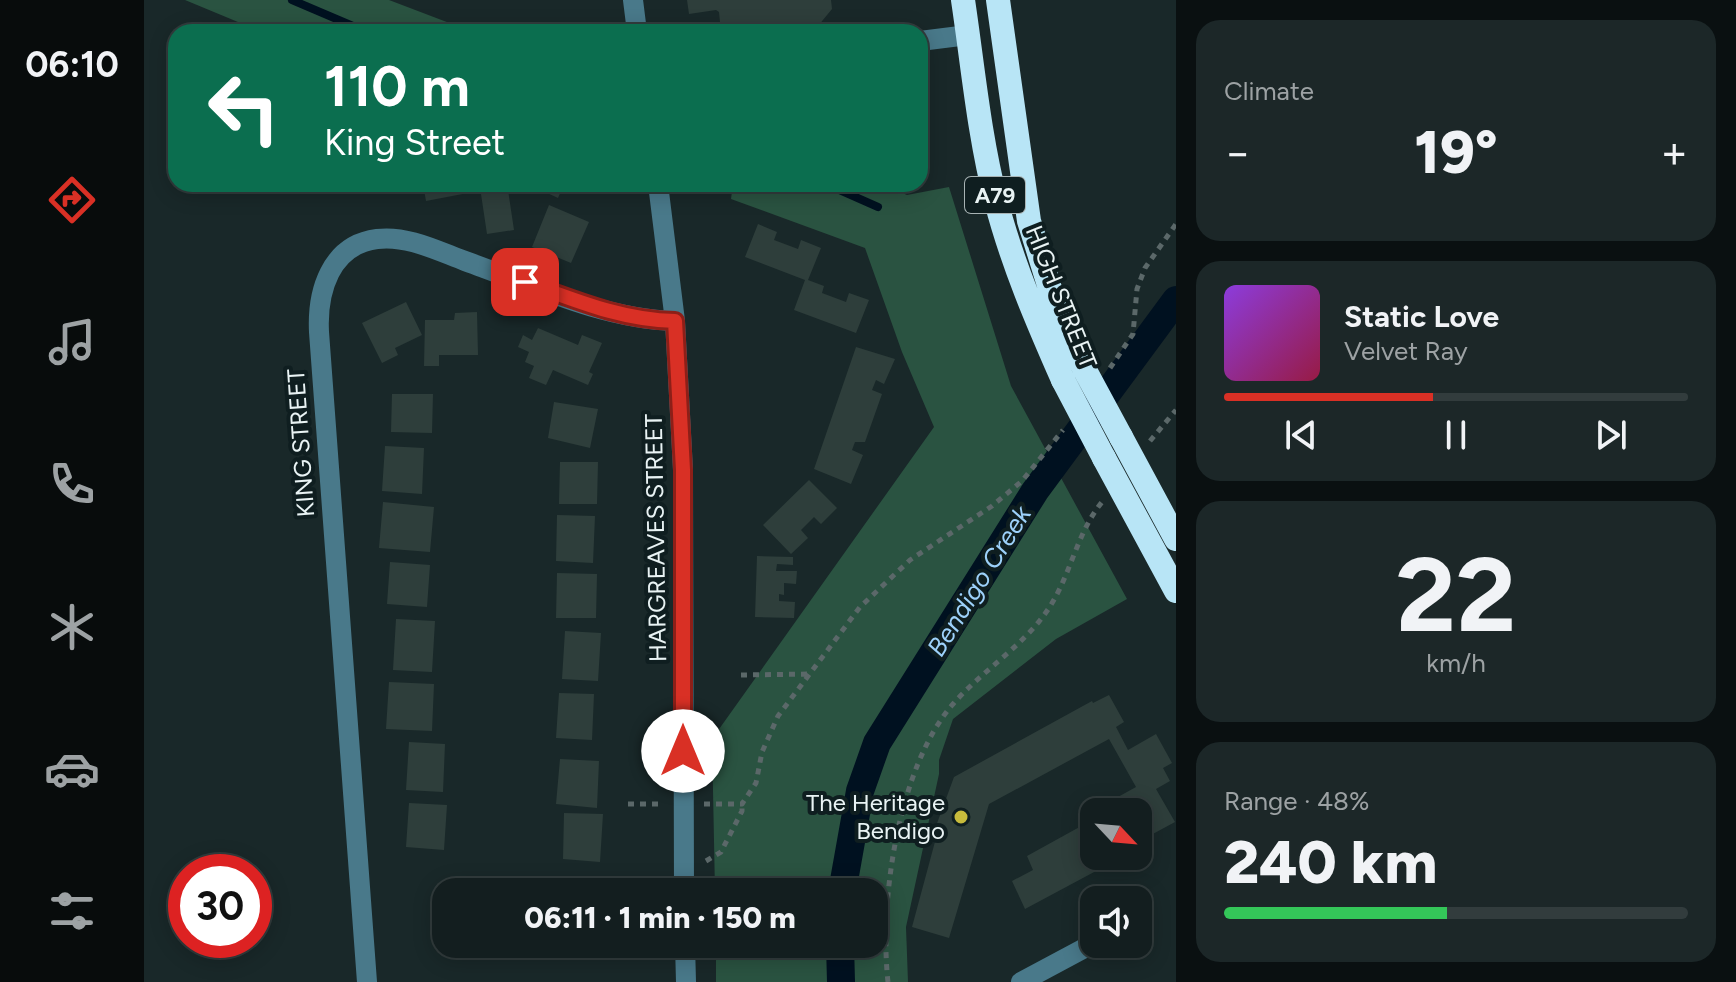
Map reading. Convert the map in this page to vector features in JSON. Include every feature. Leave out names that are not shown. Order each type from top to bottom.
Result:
[{"type":"highway","name":"HIGH STREET","points":[[963,0],[984,146],[996,200],[1026,295],[1063,380],[1176,591]]},
{"type":"highway","name":"HIGH STREET","points":[[998,0],[1029,221],[1052,295],[1080,361],[1176,539]]},
{"type":"highway","points":[[968,35],[1002,30]]},
{"type":"street","points":[[633,0],[636,24]]},
{"type":"street","points":[[928,40],[968,35]]},
{"type":"street","name":"HARGREAVES STREET","points":[[659,192],[675,321],[683,470],[684,878]]},
{"type":"street","name":"KING STREET","points":[[367,982],[319,332],[320,295],[326,278],[336,262],[364,242],[396,239],[440,251],[611,313],[643,320],[675,321]]},
{"type":"street","points":[[1021,982],[1080,950]]},
{"type":"street","points":[[685,958],[686,982]]},
{"type":"path","points":[[1112,366],[1133,334],[1137,289],[1145,268],[1176,224]]},
{"type":"path","points":[[1134,461],[1176,410]]},
{"type":"path","points":[[690,878],[721,852],[742,804],[756,783],[769,733],[810,674],[879,587],[926,548],[1008,493],[1045,454]]},
{"type":"path","points":[[888,982],[885,927],[902,809],[913,774],[946,713],[1047,612],[1091,518],[1118,483]]},
{"type":"path","points":[[741,675],[810,674]]},
{"type":"path","points":[[628,804],[742,804]]},
{"type":"green space","points":[[185,0],[389,0],[452,24],[243,24]]},
{"type":"green space","points":[[949,187],[1011,386],[1127,599],[1056,639],[953,719],[939,760],[939,774],[906,927],[908,982],[716,982],[716,958],[888,958],[888,878],[715,878],[712,739],[934,427],[902,352],[865,248],[731,199],[732,192],[900,192],[907,195]]},
{"type":"building","points":[[687,0],[831,0],[832,9],[820,24],[720,24],[716,10],[689,14]]},
{"type":"building","points":[[424,192],[473,192],[426,201]]},
{"type":"building","points":[[508,192],[514,230],[487,234],[481,194]]},
{"type":"building","points":[[545,192],[561,192],[558,198]]},
{"type":"building","points":[[549,205],[589,222],[571,263],[532,247]]},
{"type":"building","points":[[758,224],[777,232],[774,240],[798,249],[801,240],[821,248],[808,280],[824,286],[822,293],[846,302],[849,293],[869,300],[856,333],[794,310],[805,280],[745,257]]},
{"type":"building","points":[[406,302],[422,335],[395,348],[398,355],[382,363],[362,323]]},
{"type":"building","points":[[477,312],[478,355],[439,355],[439,366],[424,366],[425,320],[454,320],[455,313]]},
{"type":"building","points":[[538,328],[578,345],[582,335],[602,343],[589,372],[593,374],[588,385],[553,370],[546,385],[529,378],[534,366],[525,362],[529,352],[518,347],[523,335],[532,340]]},
{"type":"building","points":[[856,347],[895,359],[884,384],[876,380],[872,390],[882,394],[865,442],[855,442],[852,450],[863,455],[851,484],[814,469]]},
{"type":"building","points":[[392,394],[433,394],[432,433],[391,432]]},
{"type":"building","points":[[554,402],[598,409],[590,448],[548,438]]},
{"type":"building","points":[[385,446],[424,448],[422,494],[382,491]]},
{"type":"building","points":[[560,462],[598,462],[597,504],[559,504]]},
{"type":"building","points":[[809,480],[837,508],[821,524],[814,517],[801,530],[808,538],[791,554],[763,525]]},
{"type":"building","points":[[383,502],[434,507],[430,552],[379,548]]},
{"type":"building","points":[[557,515],[595,516],[593,563],[556,561]]},
{"type":"building","points":[[757,556],[793,557],[793,565],[777,564],[776,571],[797,571],[796,584],[784,583],[784,595],[779,594],[779,601],[795,602],[794,618],[755,617]]},
{"type":"building","points":[[390,562],[430,565],[427,607],[387,604]]},
{"type":"building","points":[[557,573],[597,574],[596,618],[556,618]]},
{"type":"building","points":[[396,619],[435,621],[432,672],[393,670]]},
{"type":"building","points":[[565,631],[601,633],[598,681],[562,679]]},
{"type":"building","points":[[389,682],[434,684],[432,731],[386,729]]},
{"type":"building","points":[[559,693],[594,694],[592,740],[556,738]]},
{"type":"building","name":"The Heritage Bendigo","points":[[1109,695],[1124,722],[1116,727],[1128,750],[1156,734],[1172,763],[1163,768],[1170,781],[1156,789],[1175,822],[1152,834],[1152,798],[1116,798],[1136,787],[1109,739],[989,804],[949,938],[912,927],[936,838],[932,837],[954,777]]},
{"type":"building","points":[[409,742],[445,744],[443,792],[406,790]]},
{"type":"building","points":[[560,759],[599,761],[597,808],[556,804]]},
{"type":"building","points":[[409,803],[447,805],[444,850],[406,847]]},
{"type":"building","points":[[564,813],[603,814],[600,862],[563,859]]},
{"type":"building","points":[[1080,827],[1080,870],[1098,870],[1025,909],[1012,881],[1033,870],[1027,856]]},
{"type":"waterway","points":[[292,0],[348,24]]},
{"type":"waterway","points":[[844,192],[878,207]]},
{"type":"waterway","name":"Bendigo Creek","points":[[844,878],[860,791],[877,743],[1035,491],[1176,300]]},
{"type":"waterway","name":"Bendigo Creek","points":[[840,958],[841,982]]},
{"type":"place","name":"The Heritage Bendigo","points":[[961,817]]},
{"type":"route","points":[[525,282],[611,313],[643,320],[675,321],[683,470],[683,751]]}]
